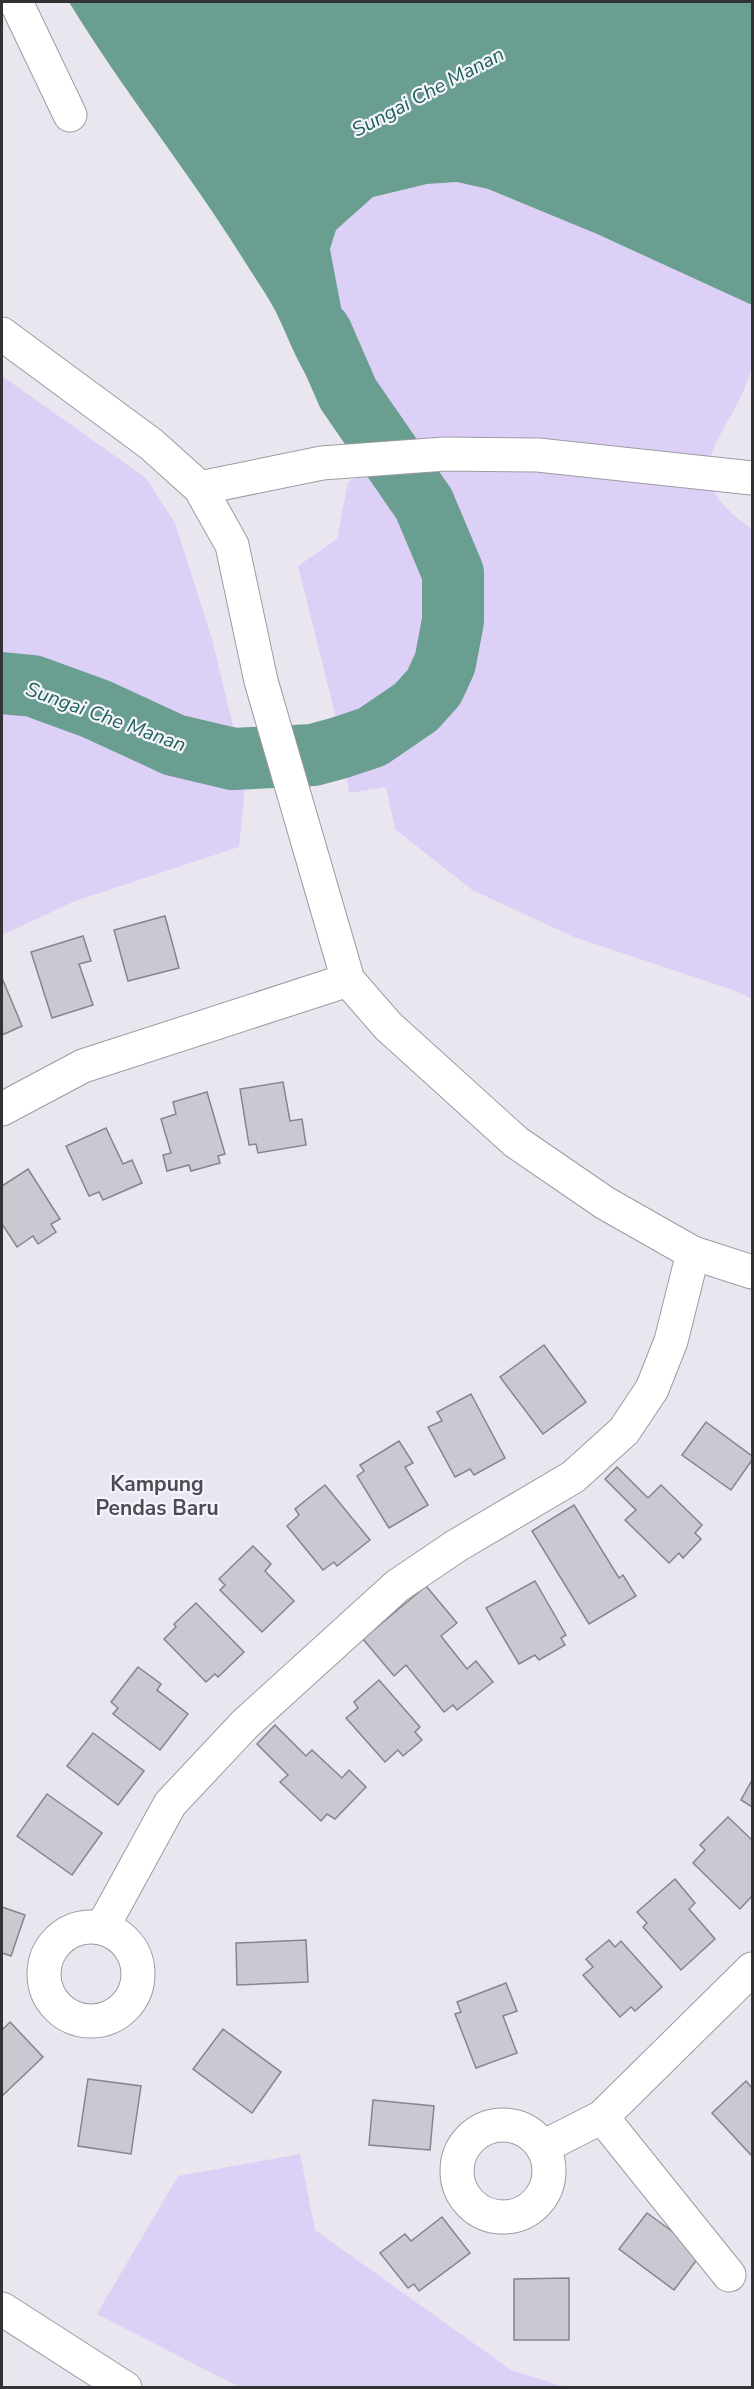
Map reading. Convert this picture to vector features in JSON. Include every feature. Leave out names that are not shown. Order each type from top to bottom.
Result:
[{"type":"street","points":[[16,2],[70,115]]},
{"type":"street","points":[[2,334],[151,444],[200,488],[232,545],[261,681],[348,980],[388,1026],[516,1142],[605,1203],[693,1253],[753,1272]]},
{"type":"street","points":[[200,488],[299,467],[445,454],[538,455],[753,478]]},
{"type":"street","points":[[2,1109],[83,1066],[348,980]]},
{"type":"street","points":[[102,1928],[170,1804],[245,1724],[397,1586],[456,1546],[573,1477],[624,1431],[652,1389],[671,1341],[693,1253]]},
{"type":"street","points":[[543,2147],[602,2117],[753,1969]]},
{"type":"street","points":[[602,2117],[729,2275]]},
{"type":"street","points":[[2,2309],[125,2388]]},
{"type":"shaded area","points":[[457,182],[488,189],[597,234],[752,305],[752,365],[744,390],[713,451],[709,469],[712,488],[726,507],[752,529],[752,999],[736,991],[574,937],[472,890],[395,829],[386,787],[349,793],[343,746],[298,566],[337,539],[348,482],[364,474],[370,390],[348,345],[330,249],[336,230],[373,197],[427,184]]},
{"type":"shaded area","points":[[2,376],[146,478],[175,523],[212,639],[246,779],[239,847],[75,901],[2,935]]},
{"type":"shaded area","points":[[300,2154],[315,2230],[511,2370],[565,2387],[239,2387],[97,2314],[178,2176]]},
{"type":"water","points":[[69,2],[752,2],[752,305],[597,234],[488,189],[457,182],[427,184],[373,197],[336,230],[330,249],[348,344],[370,390],[368,403],[364,406],[355,410],[340,411],[331,406],[313,386],[261,287],[202,196],[112,68]]},
{"type":"building","points":[[165,916],[179,968],[128,981],[114,930]]},
{"type":"building","points":[[83,936],[91,961],[79,964],[93,1005],[52,1018],[31,952]]},
{"type":"building","points":[[2,978],[22,1026],[2,1035]]},
{"type":"building","points":[[283,1082],[290,1121],[302,1119],[306,1145],[258,1153],[256,1144],[249,1145],[240,1089]]},
{"type":"building","points":[[207,1092],[225,1154],[218,1156],[220,1163],[191,1171],[189,1165],[167,1171],[163,1155],[171,1153],[161,1119],[176,1114],[173,1102]]},
{"type":"building","points":[[106,1128],[123,1164],[132,1160],[142,1183],[103,1200],[99,1192],[89,1196],[66,1146]]},
{"type":"building","points":[[28,1169],[60,1219],[51,1224],[56,1232],[38,1244],[33,1236],[17,1247],[2,1224],[2,1186]]},
{"type":"building","points":[[544,1345],[586,1402],[543,1434],[500,1377]]},
{"type":"building","points":[[471,1394],[505,1458],[474,1475],[470,1469],[455,1477],[428,1427],[442,1421],[437,1412]]},
{"type":"building","points":[[706,1422],[752,1456],[752,1460],[731,1490],[682,1455]]},
{"type":"building","points":[[399,1441],[413,1463],[405,1467],[428,1505],[389,1528],[357,1476],[364,1471],[360,1465]]},
{"type":"building","points":[[617,1467],[648,1498],[661,1485],[702,1525],[695,1533],[701,1539],[683,1558],[679,1553],[669,1563],[625,1520],[636,1510],[605,1479]]},
{"type":"building","points":[[325,1485],[370,1540],[337,1566],[334,1562],[323,1570],[287,1526],[299,1515],[295,1509]]},
{"type":"building","points":[[574,1505],[619,1578],[623,1575],[636,1596],[589,1624],[532,1531]]},
{"type":"building","points":[[253,1546],[271,1564],[265,1571],[294,1601],[262,1632],[220,1590],[225,1585],[219,1579]]},
{"type":"building","points":[[535,1581],[566,1635],[561,1638],[565,1645],[539,1660],[535,1655],[519,1664],[486,1608]]},
{"type":"building","points":[[426,1586],[457,1623],[441,1636],[467,1669],[476,1661],[493,1682],[457,1710],[453,1705],[444,1712],[406,1665],[394,1676],[363,1639]]},
{"type":"building","points":[[196,1603],[244,1652],[218,1677],[215,1674],[206,1682],[164,1639],[176,1627],[174,1624]]},
{"type":"building","points":[[138,1667],[161,1684],[157,1690],[188,1714],[160,1750],[113,1714],[118,1708],[111,1702]]},
{"type":"building","points":[[379,1680],[420,1727],[415,1732],[422,1740],[403,1756],[398,1750],[385,1762],[346,1718],[358,1708],[354,1702]]},
{"type":"building","points":[[275,1725],[306,1756],[312,1750],[342,1778],[349,1770],[366,1787],[335,1819],[327,1814],[321,1821],[280,1782],[288,1775],[257,1744]]},
{"type":"building","points":[[93,1733],[144,1771],[118,1805],[67,1766]]},
{"type":"building","points":[[752,1780],[752,1807],[741,1800]]},
{"type":"building","points":[[47,1794],[102,1833],[72,1875],[17,1836]]},
{"type":"building","points":[[728,1817],[752,1840],[752,1896],[740,1909],[693,1863],[705,1850],[700,1845]]},
{"type":"building","points":[[675,1879],[695,1903],[689,1909],[715,1939],[681,1970],[643,1927],[647,1923],[637,1912]]},
{"type":"building","points":[[2,1907],[25,1915],[11,1956],[2,1953]]},
{"type":"building","points":[[306,1940],[308,1982],[237,1985],[236,1943]]},
{"type":"building","points":[[609,1940],[615,1947],[621,1941],[662,1987],[635,2011],[631,2007],[620,2017],[583,1975],[593,1967],[586,1959]]},
{"type":"building","points":[[506,1983],[517,2011],[503,2016],[517,2053],[476,2068],[455,2014],[461,2012],[457,2002]]},
{"type":"building","points":[[10,2022],[43,2057],[2,2096],[2,2030]]},
{"type":"building","points":[[223,2029],[281,2072],[252,2113],[193,2069]]},
{"type":"building","points":[[88,2079],[141,2086],[131,2154],[78,2146]]},
{"type":"building","points":[[746,2081],[752,2088],[752,2156],[712,2113]]},
{"type":"building","points":[[373,2100],[434,2106],[430,2150],[369,2145]]},
{"type":"building","points":[[647,2213],[702,2253],[674,2290],[619,2249]]},
{"type":"building","points":[[442,2217],[470,2253],[419,2291],[414,2284],[408,2288],[380,2253],[405,2234],[411,2241]]},
{"type":"building","points":[[569,2278],[569,2340],[514,2340],[514,2279]]},
{"type":"waterway","name":"Sungai Che Manan","points":[[2,683],[33,686],[96,709],[174,745],[233,759],[313,755],[339,748],[372,737],[416,707],[434,687],[445,663],[453,621],[453,573],[424,504],[348,394],[321,332]]},
{"type":"district","name":"Kampung Pendas Baru","points":[[157,1496]]}]
